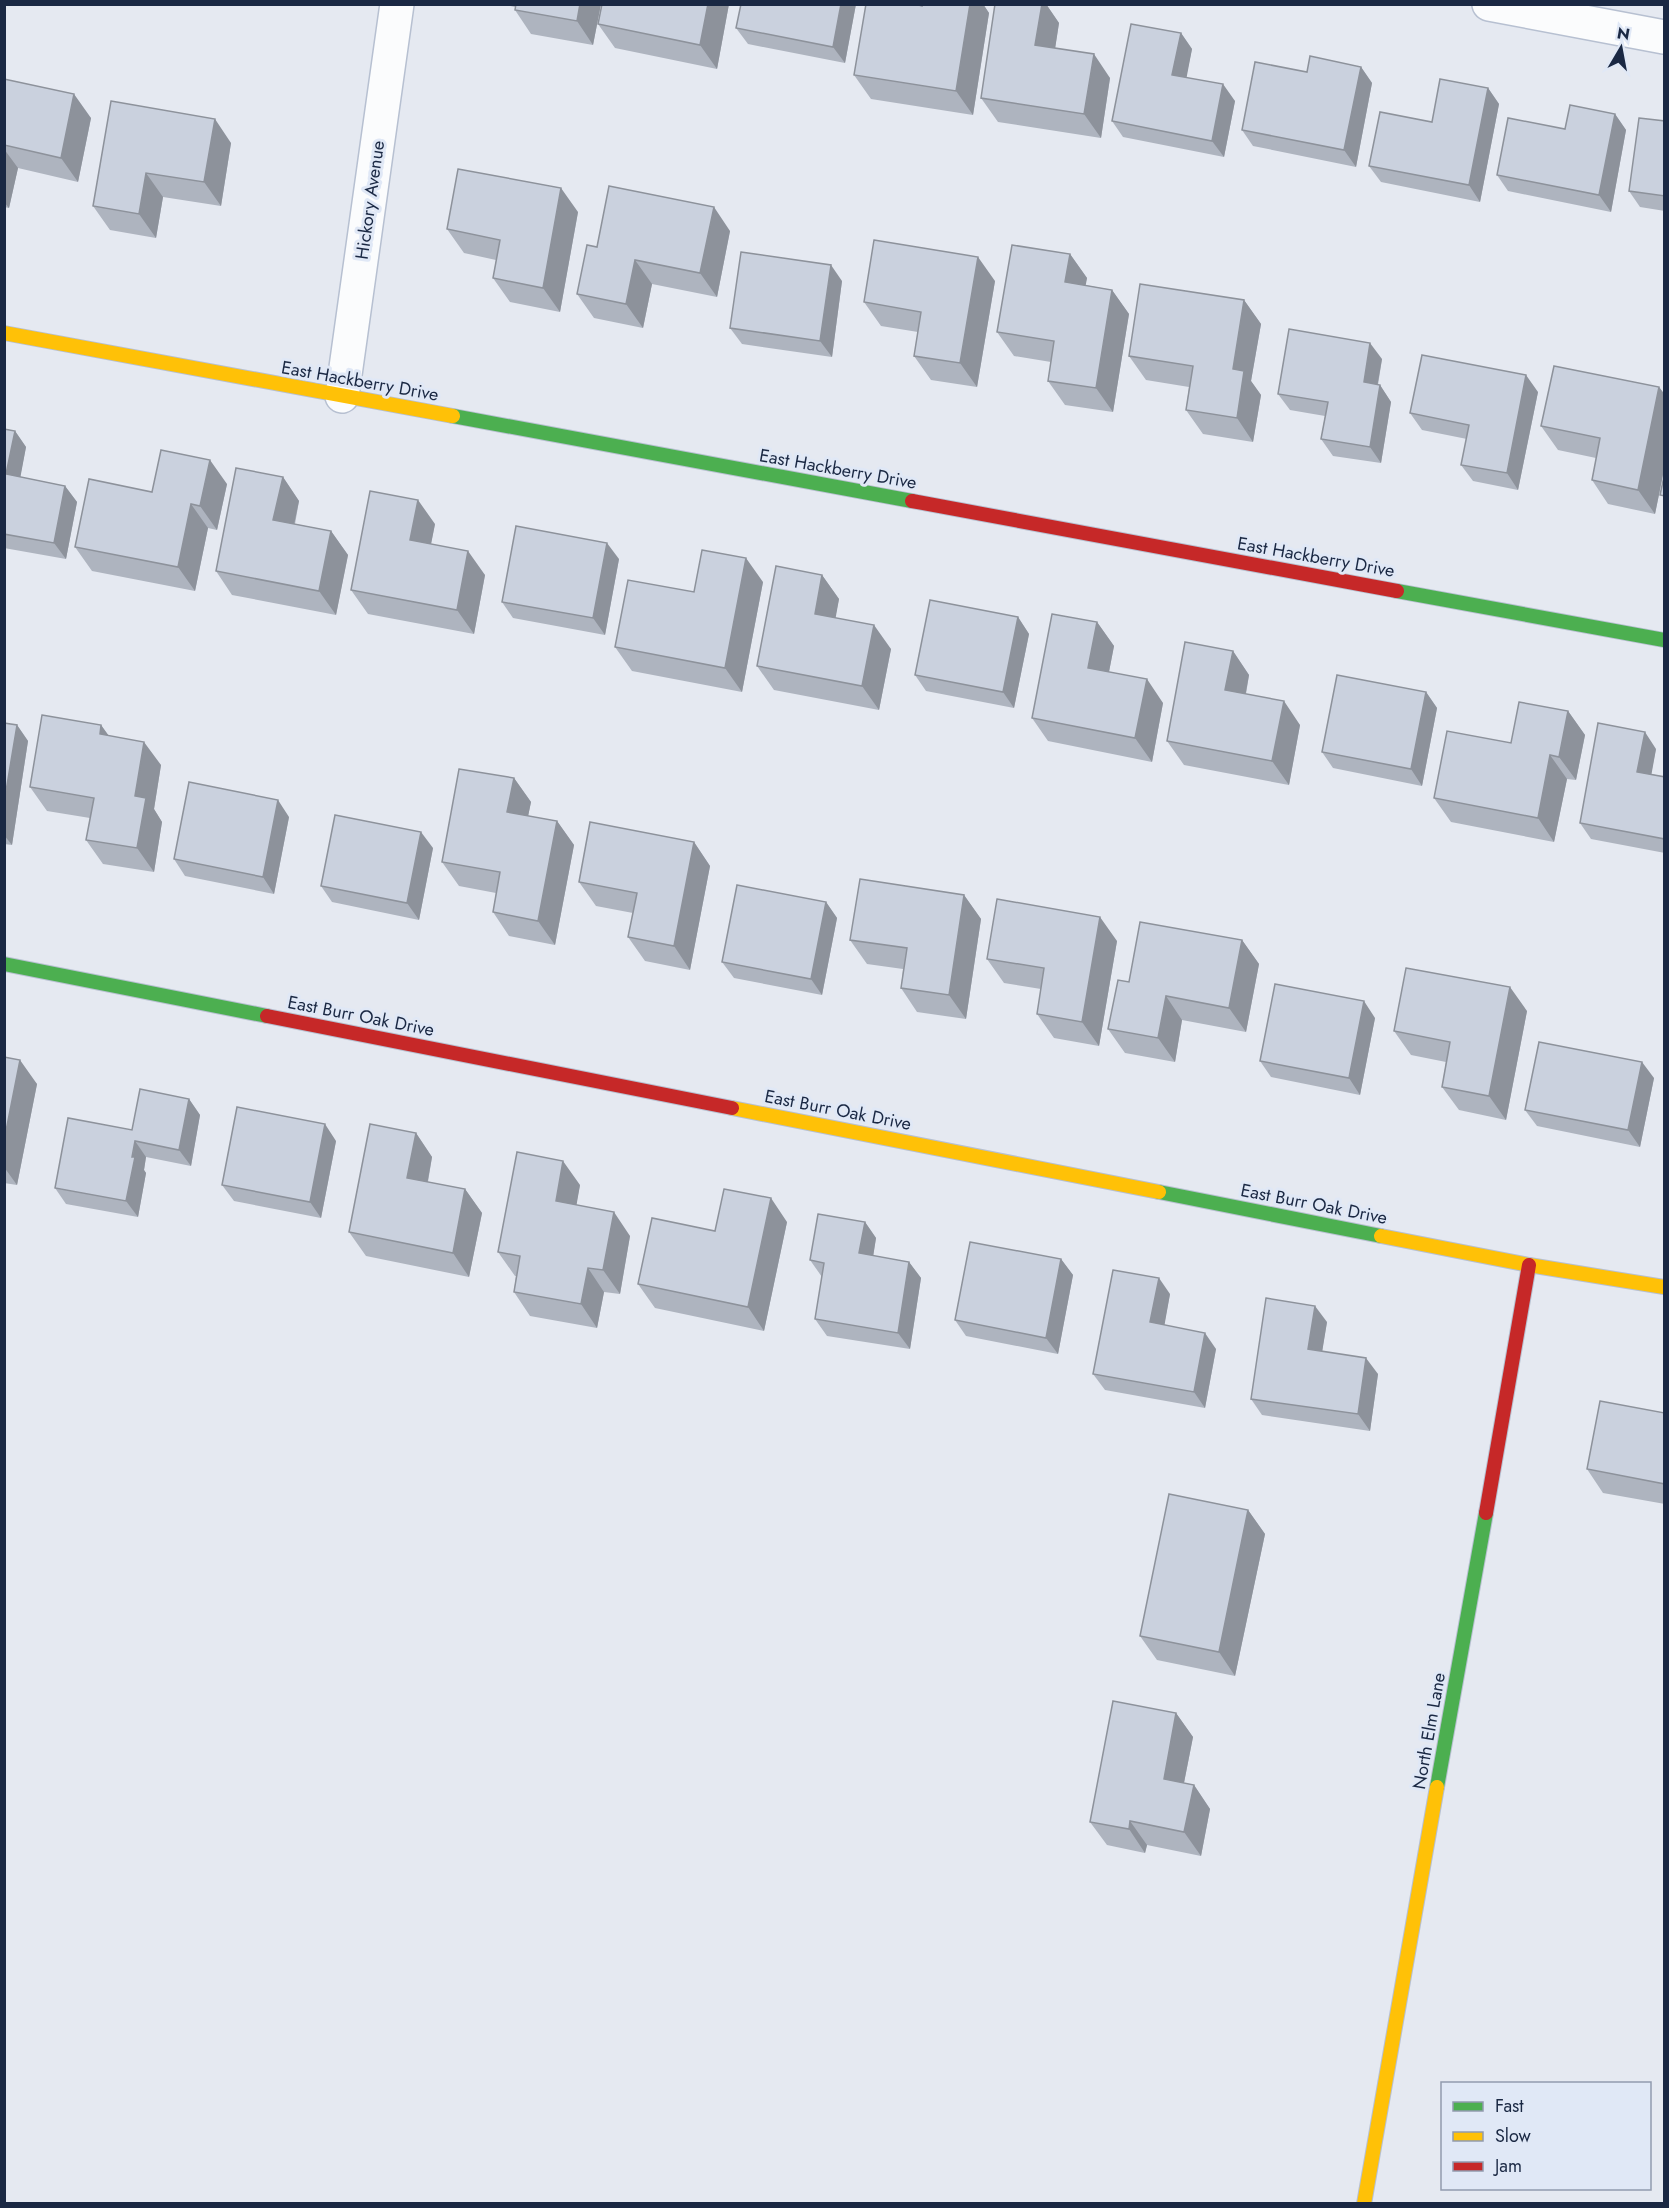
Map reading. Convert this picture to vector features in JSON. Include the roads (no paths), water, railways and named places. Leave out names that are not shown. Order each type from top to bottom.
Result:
[{"type":"street","name":"Hickory Avenue","points":[[342,396],[397,4]]},
{"type":"street","points":[[1489,4],[1665,37]]},
{"type":"street","name":"East Hackberry Drive","points":[[4,333],[1665,640]]},
{"type":"street","name":"East Burr Oak Drive","points":[[4,964],[1529,1265],[1665,1287]]},
{"type":"street","name":"North Elm Lane","points":[[1364,2204],[1529,1265]]}]
